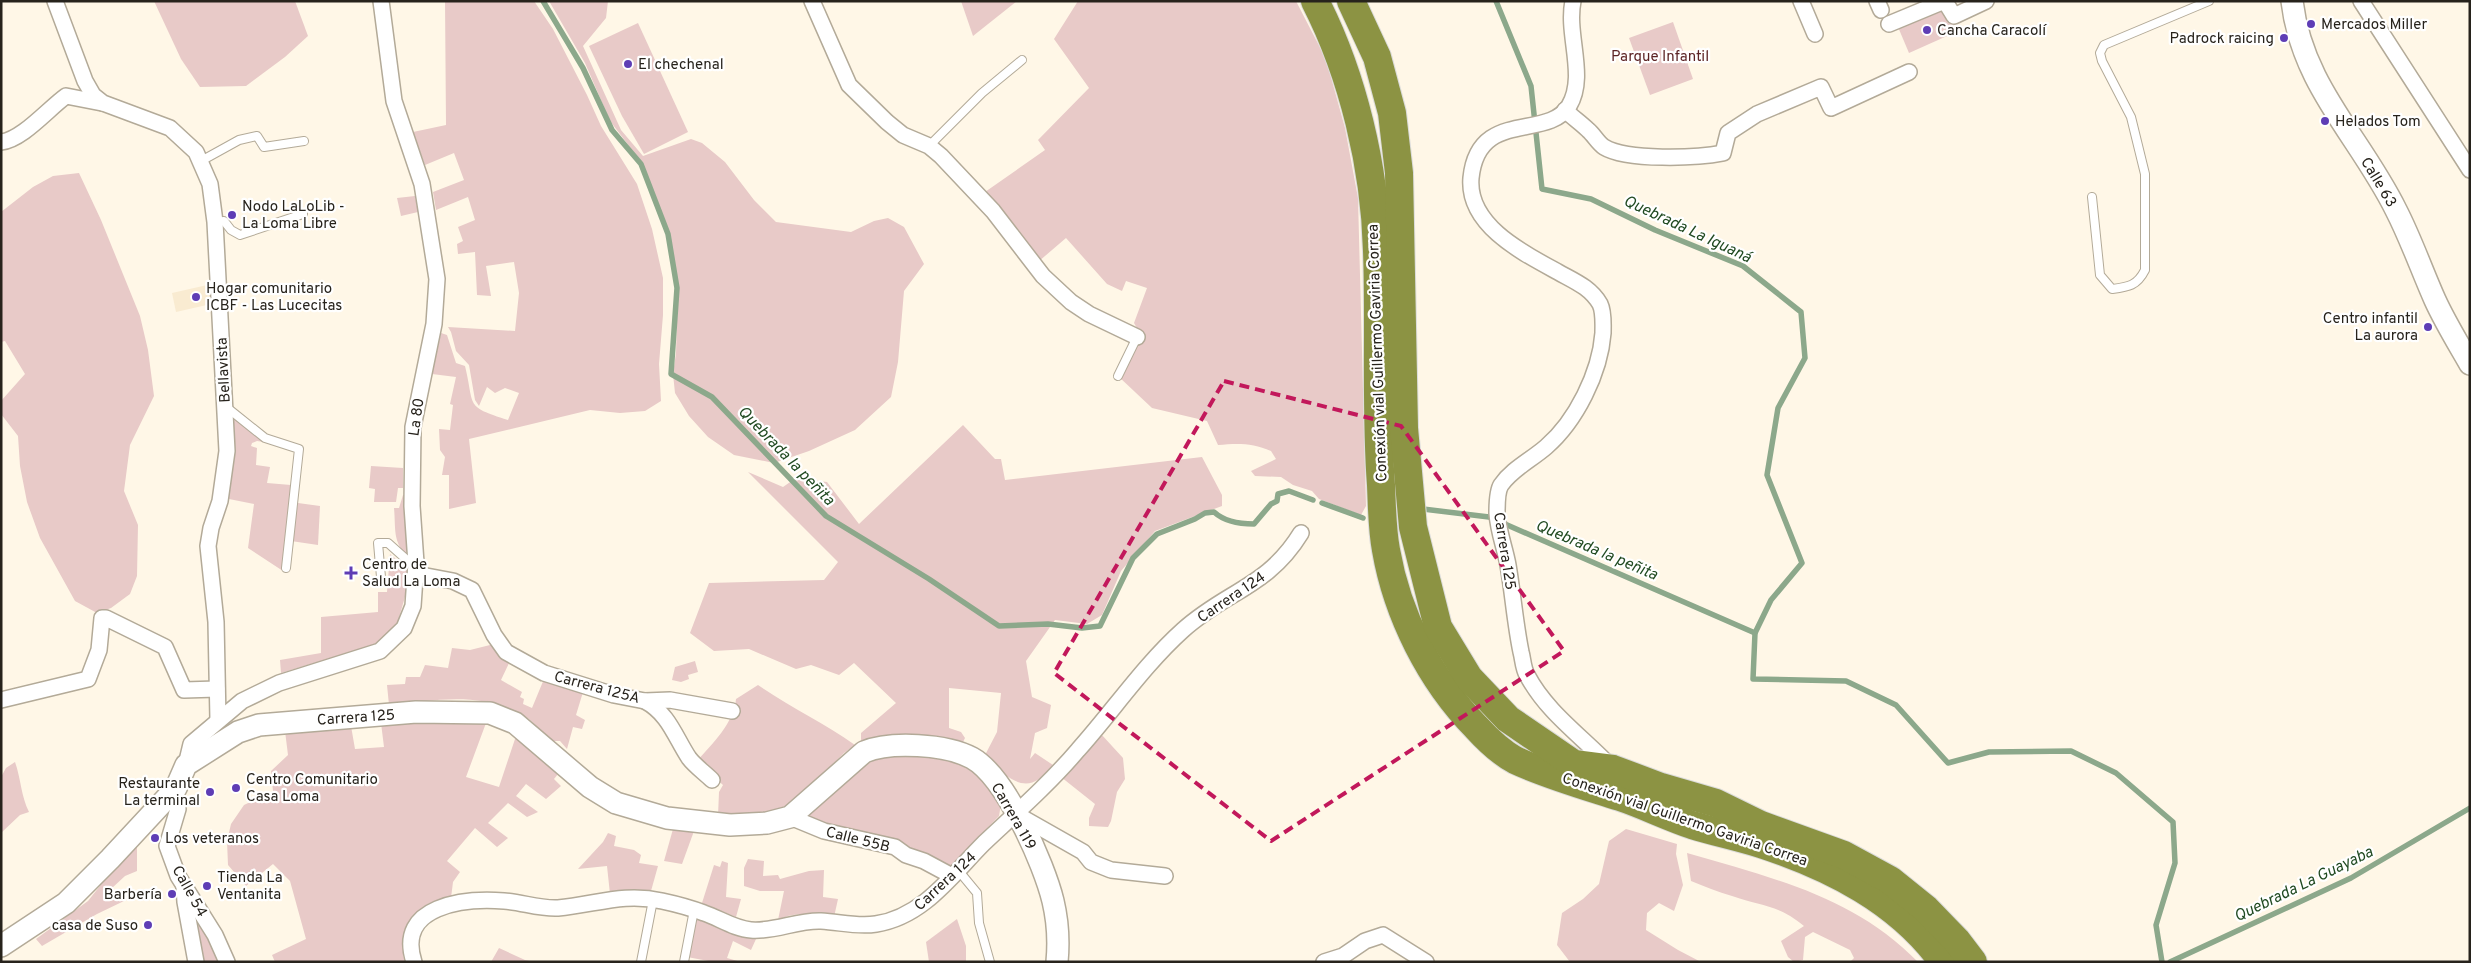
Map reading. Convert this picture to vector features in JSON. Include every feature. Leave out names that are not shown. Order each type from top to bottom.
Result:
[{"type":"highway","name":"Conexión vial Guillermo Gaviria Correa","points":[[1315,1],[1346,72],[1360,127],[1371,189],[1377,248],[1377,427],[1385,539],[1396,587],[1410,629],[1448,692],[1476,726],[1513,759],[1607,780],[1661,787],[1716,803],[1761,826],[1844,855],[1890,880],[1926,909],[1957,940],[1972,962]]},
{"type":"highway","name":"Conexión vial Guillermo Gaviria Correa","points":[[1351,1],[1377,57],[1392,113],[1399,173],[1406,451],[1413,527],[1438,627],[1469,678],[1508,719],[1574,764],[1688,823],[1760,844],[1836,873],[1901,916],[1933,948],[1943,962]]},
{"type":"street","name":"Bellavista","points":[[55,1],[85,82],[93,95],[103,103],[170,128],[186,141],[201,161],[210,184],[215,222],[227,451],[220,502],[211,528],[208,546],[216,622],[218,720]]},
{"type":"street","name":"La 80","points":[[186,765],[191,744],[242,701],[279,682],[355,660],[385,647],[404,628],[415,596],[416,571],[412,506],[413,427],[434,324],[437,279],[422,184],[394,101],[380,1]]},
{"type":"street","points":[[812,1],[849,86],[898,130],[929,146],[941,156],[993,211],[1048,282],[1070,302],[1089,314],[1137,337]]},
{"type":"street","points":[[1572,1],[1571,23],[1576,86],[1569,106],[1564,110],[1590,132],[1602,146],[1614,152],[1641,156],[1706,156],[1723,153],[1728,133],[1757,114],[1821,87],[1831,108],[1909,72]]},
{"type":"street","points":[[1801,1],[1815,34]]},
{"type":"street","points":[[1889,24],[1942,2],[1945,2],[1954,16],[1986,1]]},
{"type":"street","name":"Calle 63","points":[[2292,1],[2296,29],[2307,62],[2325,96],[2396,210],[2437,303],[2470,364]]},
{"type":"street","points":[[2361,1],[2470,170]]},
{"type":"street","points":[[1,142],[21,135],[66,96],[103,103]]},
{"type":"street","name":"Carrera 125","points":[[1564,110],[1547,123],[1509,129],[1494,136],[1478,156],[1471,180],[1473,200],[1486,222],[1504,238],[1535,259],[1588,289],[1601,306],[1603,320],[1602,341],[1596,367],[1586,391],[1568,422],[1556,438],[1515,470],[1499,486],[1497,513],[1508,567],[1525,673],[1547,705],[1607,780]]},
{"type":"street","name":"Carrera 124","points":[[413,959],[415,929],[424,914],[438,907],[505,901],[542,908],[561,908],[600,900],[653,900],[694,910],[746,930],[776,928],[820,921],[860,926],[895,920],[909,914],[955,873],[1077,752],[1182,630],[1256,582],[1294,554],[1301,533]]},
{"type":"street","name":"Carrera 125A","points":[[416,571],[472,590],[499,644],[506,652],[524,663],[562,680],[607,693],[645,701],[670,700],[732,711]]},
{"type":"street","points":[[1,700],[88,679],[99,650],[102,618],[106,618],[165,647],[184,690],[217,689]]},
{"type":"street","points":[[645,701],[661,712],[673,728],[690,760],[712,780]]},
{"type":"street","name":"Carrera 125","points":[[186,765],[238,732],[260,725],[396,714],[478,711],[515,723],[590,787],[627,808],[667,818],[730,825],[767,823]]},
{"type":"street","name":"Carrera 119","points":[[767,823],[790,817],[864,752],[887,746],[942,750],[972,758],[1002,790],[1016,814],[1047,879],[1059,939],[1057,962]]},
{"type":"street","points":[[1,946],[66,903],[176,788],[186,765]]},
{"type":"street","name":"Calle 54","points":[[176,788],[178,809],[167,846],[178,876],[215,935],[227,962]]},
{"type":"street","points":[[1016,814],[1053,833],[1083,852],[1092,862],[1111,870],[1165,876]]},
{"type":"street","name":"Calle 55B","points":[[790,817],[824,831],[895,847],[955,873]]},
{"type":"street","points":[[184,883],[185,902],[196,962]]},
{"type":"street","points":[[1324,962],[1343,956],[1365,941],[1383,935],[1426,962]]},
{"type":"lane","points":[[2092,197],[2100,274],[2112,289],[2129,287],[2140,281],[2144,270],[2145,174],[2131,117],[2100,54],[2104,45],[2209,1]]},
{"type":"lane","points":[[929,146],[987,88],[1022,60]]},
{"type":"lane","points":[[201,161],[239,140],[257,136],[264,147],[304,141]]},
{"type":"lane","points":[[215,222],[224,221],[231,230],[240,235],[303,214]]},
{"type":"lane","points":[[1118,376],[1137,337]]},
{"type":"lane","points":[[225,406],[265,438],[299,449],[286,568]]},
{"type":"lane","points":[[381,577],[378,543],[388,543],[416,571]]},
{"type":"lane","points":[[955,873],[977,893],[979,923],[990,962]]},
{"type":"lane","points":[[641,962],[653,900]]},
{"type":"lane","points":[[684,962],[694,910]]},
{"type":"highlighted area","points":[[1224,381],[1401,426],[1564,651],[1271,841],[1054,673]]},
{"type":"shaded area","name":"Hogar comunitario ICBF - Las Lucecitas","points":[[216,283],[220,302],[176,312],[172,293]]},
{"type":"green space","points":[[154,1],[295,1],[308,36],[285,57],[246,86],[200,87],[181,59]]},
{"type":"green space","points":[[445,1],[534,1],[553,29],[601,126],[637,184],[652,229],[663,278],[663,315],[659,364],[661,401],[645,411],[620,413],[590,410],[469,439],[476,503],[449,509],[449,475],[442,475],[445,457],[440,450],[439,429],[450,430],[453,405],[450,404],[456,377],[432,374],[441,333],[447,335],[456,363],[465,366],[474,403],[484,411],[508,420],[519,393],[505,388],[495,393],[487,387],[479,406],[475,400],[469,365],[456,351],[448,327],[515,331],[519,293],[514,262],[486,266],[491,296],[477,295],[475,252],[458,254],[457,244],[463,241],[458,227],[475,220],[468,197],[436,210],[433,192],[464,180],[454,153],[425,165],[413,132],[446,125]]},
{"type":"green space","points":[[549,1],[608,1],[606,18],[583,46],[621,130],[643,156],[691,139],[702,143],[725,162],[754,200],[776,222],[851,232],[874,221],[888,218],[904,227],[924,264],[904,291],[898,362],[891,397],[855,430],[809,451],[774,463],[734,455],[708,437],[689,416],[675,393],[673,374],[676,353],[678,287],[669,233],[642,163],[610,121],[585,63]]},
{"type":"green space","points":[[961,1],[1017,1],[973,36]]},
{"type":"green space","points":[[1078,1],[1296,1],[1326,59],[1345,128],[1358,198],[1366,506],[1361,515],[1319,499],[1312,491],[1293,485],[1281,477],[1255,476],[1251,471],[1276,459],[1271,451],[1245,444],[1218,445],[1207,421],[1152,408],[1118,376],[1141,335],[1134,323],[1147,288],[1126,281],[1122,291],[1107,284],[1066,238],[1038,262],[985,192],[1045,150],[1038,140],[1089,88],[1054,39]]},
{"type":"green space","name":"Cancha Caracolí","points":[[1945,3],[1956,32],[1909,53],[1898,27]]},
{"type":"green space","name":"Parque Infantil","points":[[1673,22],[1693,79],[1650,95],[1629,38]]},
{"type":"green space","name":"El chechenal","points":[[638,23],[688,132],[644,154],[622,116],[589,46]]},
{"type":"green space","points":[[79,173],[101,220],[140,316],[148,350],[154,396],[130,445],[124,491],[138,525],[137,576],[130,594],[111,608],[97,613],[75,601],[40,538],[27,502],[20,466],[18,436],[1,414],[1,401],[25,374],[5,341],[1,342],[1,212],[33,187],[53,176]]},
{"type":"green space","points":[[415,196],[418,212],[401,216],[397,198]]},
{"type":"green space","points":[[232,413],[256,436],[271,443],[257,441],[252,443],[251,446],[257,448],[256,465],[270,467],[267,483],[291,485],[283,571],[248,548],[254,504],[224,498]]},
{"type":"green space","points":[[963,425],[995,459],[1001,459],[1005,480],[1202,457],[1222,495],[1222,506],[1155,531],[1121,571],[1102,615],[1087,624],[1055,620],[1026,661],[1032,697],[1051,705],[1047,728],[1035,733],[1030,759],[1035,753],[1053,765],[1044,776],[1026,783],[1010,778],[984,757],[997,732],[1001,693],[949,688],[949,728],[961,732],[965,738],[962,744],[861,743],[861,733],[896,703],[854,663],[839,675],[811,665],[796,669],[749,649],[714,651],[690,633],[709,583],[824,580],[838,562],[748,472],[783,487],[796,478],[827,482],[859,524]]},
{"type":"green space","points":[[371,466],[403,468],[403,488],[398,488],[396,502],[374,502],[375,489],[369,488]]},
{"type":"green space","points":[[403,495],[406,495],[409,557],[397,541],[395,529],[394,508],[399,508]]},
{"type":"green space","points":[[298,503],[320,506],[318,545],[291,541]]},
{"type":"green space","points":[[390,554],[407,568],[409,583],[398,621],[391,632],[377,644],[281,673],[280,660],[321,653],[321,617],[378,612],[378,592],[387,592]]},
{"type":"green space","points":[[494,644],[511,659],[501,680],[522,692],[520,697],[524,699],[523,704],[532,708],[544,679],[583,692],[576,715],[585,720],[582,729],[573,727],[567,749],[560,741],[550,741],[529,719],[495,704],[461,699],[389,705],[387,685],[405,684],[406,677],[420,677],[425,665],[448,668],[452,648],[470,650]]},
{"type":"green space","points":[[695,661],[698,672],[688,675],[689,679],[681,682],[672,680],[675,667]]},
{"type":"green space","points":[[758,685],[855,745],[844,753],[786,811],[718,816],[719,792],[723,785],[697,761],[727,725],[736,699]]},
{"type":"green space","points":[[381,723],[486,723],[466,777],[499,787],[516,736],[558,774],[554,779],[561,786],[546,799],[526,784],[516,796],[538,812],[527,817],[508,803],[488,823],[508,838],[497,847],[475,828],[447,861],[460,872],[453,882],[451,898],[426,905],[420,909],[411,921],[404,947],[405,962],[275,962],[272,955],[306,939],[290,881],[273,864],[246,886],[228,865],[227,841],[231,824],[244,805],[273,791],[271,771],[288,755],[285,731],[351,726],[355,749],[384,747]]},
{"type":"green space","points":[[1101,734],[1123,758],[1125,779],[1117,792],[1108,827],[1089,826],[1089,818],[1095,804],[1061,777]]},
{"type":"green space","points":[[887,753],[948,758],[975,771],[1001,804],[999,816],[949,868],[804,819],[860,762]]},
{"type":"green space","points":[[15,762],[24,800],[29,812],[20,815],[1,833],[1,777],[6,768]]},
{"type":"green space","points":[[673,829],[694,831],[682,864],[664,861]]},
{"type":"green space","points":[[1626,829],[1677,844],[1676,854],[1683,885],[1674,911],[1659,903],[1647,913],[1646,930],[1701,962],[1570,962],[1557,945],[1562,913],[1583,899],[1599,884],[1609,841]]},
{"type":"green space","points":[[608,833],[616,836],[614,846],[634,850],[641,855],[639,863],[658,866],[651,891],[610,894],[607,866],[578,869],[603,842]]},
{"type":"green space","points":[[137,846],[137,871],[125,876],[112,888],[124,901],[97,914],[42,946],[36,939],[88,901],[115,867]]},
{"type":"green space","points":[[1687,853],[1781,881],[1839,905],[1893,939],[1918,962],[1850,962],[1854,958],[1850,950],[1813,932],[1805,937],[1803,960],[1794,962],[1788,957],[1781,941],[1804,926],[1778,910],[1722,893],[1691,881]]},
{"type":"green space","points":[[748,859],[764,861],[763,876],[778,875],[780,879],[809,871],[824,870],[823,897],[838,899],[834,917],[798,914],[778,920],[784,891],[760,891],[744,886],[744,868]]},
{"type":"green space","points":[[722,861],[728,863],[726,897],[741,899],[736,917],[702,903],[714,865],[720,867]]},
{"type":"green space","points":[[195,905],[218,962],[203,962],[192,906]]},
{"type":"green space","points":[[695,917],[733,934],[756,939],[751,950],[733,941],[727,958],[741,962],[714,962],[687,957]]},
{"type":"green space","points":[[957,919],[966,946],[966,962],[929,962],[926,942]]},
{"type":"green space","points":[[499,948],[525,960],[536,962],[491,962]]},
{"type":"waterway","name":"Quebrada la peñita","points":[[543,1],[583,68],[612,130],[641,164],[668,234],[677,288],[671,374],[712,397],[826,516],[929,579],[999,626],[1048,624],[1082,628],[1100,626],[1133,558],[1157,534],[1205,513],[1214,512],[1233,522],[1254,524],[1271,504],[1277,501],[1278,494],[1289,491],[1313,500]]},
{"type":"waterway","name":"Quebrada La Iguaná","points":[[1496,1],[1531,86],[1542,189],[1591,199],[1655,230],[1743,266],[1801,312],[1805,358],[1778,408],[1767,475],[1802,563],[1771,600],[1755,633],[1753,679],[1846,681],[1896,705],[1948,763],[1989,752],[2071,751],[2116,773],[2173,822],[2175,863],[2156,925],[2162,962]]},
{"type":"waterway","name":"Quebrada la peñita","points":[[1322,503],[1363,518]]},
{"type":"waterway","name":"Quebrada la peñita","points":[[1423,509],[1489,517],[1755,633]]},
{"type":"waterway","name":"Quebrada La Guayaba","points":[[2170,962],[2351,878],[2470,808]]},
{"type":"place","name":"Mercados Miller","points":[[2311,24]]},
{"type":"place","name":"Cancha Caracolí","points":[[1927,30]]},
{"type":"place","name":"Padrock raicing","points":[[2284,38]]},
{"type":"place","name":"El chechenal","points":[[628,64]]},
{"type":"place","name":"Helados Tom","points":[[2325,121]]},
{"type":"place","name":"Nodo LaLoLib - La Loma Libre","points":[[232,215]]},
{"type":"place","name":"Hogar comunitario ICBF - Las Lucecitas","points":[[196,297]]},
{"type":"place","name":"Centro infantil La aurora","points":[[2428,327]]},
{"type":"place","name":"Centro de Salud La Loma","points":[[351,573]]},
{"type":"place","name":"Centro Comunitario Casa Loma","points":[[236,788]]},
{"type":"place","name":"Restaurante La terminal","points":[[210,792]]},
{"type":"place","name":"Los veteranos","points":[[155,838]]},
{"type":"place","name":"Tienda La Ventanita","points":[[207,886]]},
{"type":"place","name":"Barbería","points":[[172,894]]},
{"type":"place","name":"casa de Suso","points":[[148,925]]}]
